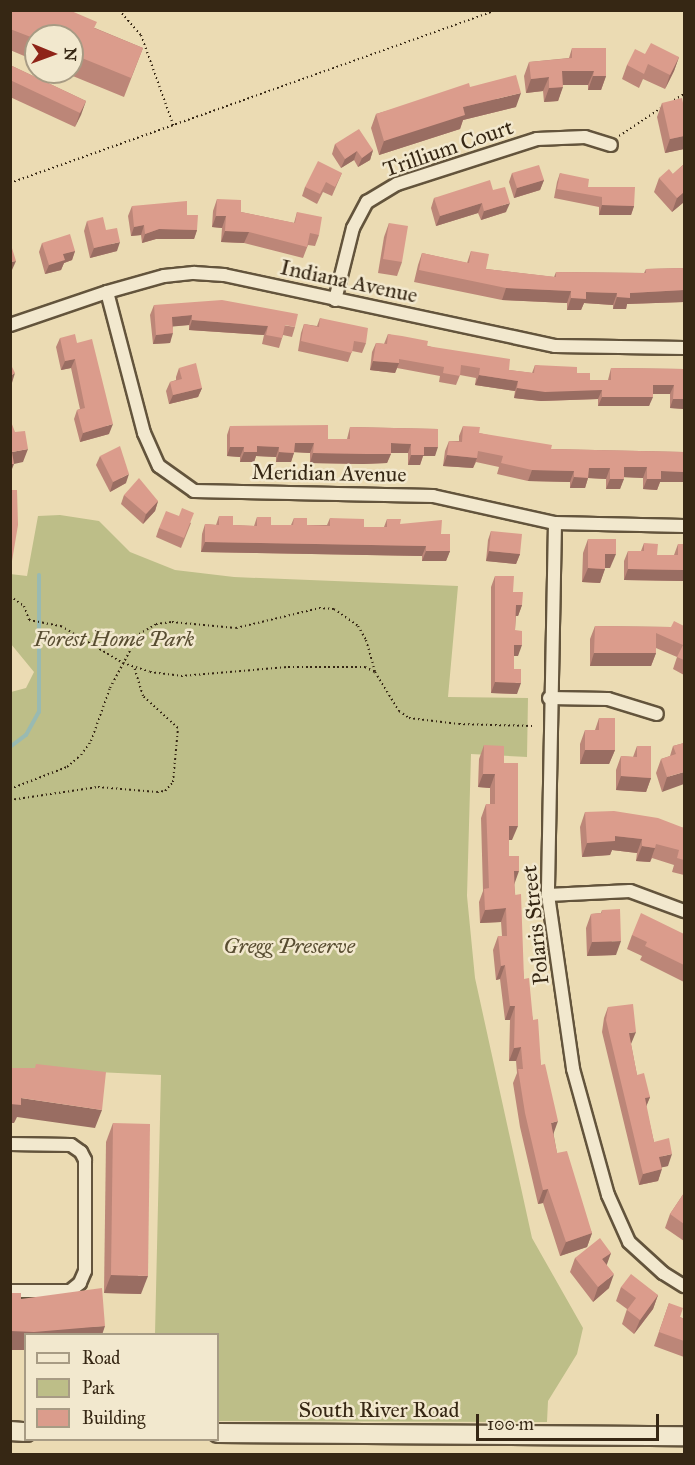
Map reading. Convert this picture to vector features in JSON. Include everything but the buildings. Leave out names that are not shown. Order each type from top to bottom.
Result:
[{"type":"street","name":"Trillium Court","points":[[335,300],[353,228],[367,202],[398,183],[537,140],[585,137],[611,145]]},
{"type":"street","name":"Indiana Avenue","points":[[10,325],[107,292],[164,276],[194,273],[224,275],[555,346],[684,348]]},
{"type":"street","name":"Meridian Avenue","points":[[107,292],[144,433],[159,466],[194,491],[433,496],[555,523],[684,526]]},
{"type":"street","name":"Polaris Street","points":[[555,523],[549,698],[549,895],[573,1068],[608,1195],[629,1242],[663,1274],[684,1286]]},
{"type":"street","points":[[549,698],[608,699],[657,714]]},
{"type":"street","points":[[549,895],[630,891],[684,911]]},
{"type":"street","points":[[10,1144],[71,1145],[81,1152],[85,1161],[85,1271],[80,1283],[70,1290],[10,1291]]},
{"type":"street","name":"South River Road","points":[[219,1433],[684,1436]]},
{"type":"path","points":[[119,10],[141,35],[174,127]]},
{"type":"path","points":[[10,183],[174,127],[496,10]]},
{"type":"path","points":[[611,145],[627,128],[684,94]]},
{"type":"path","points":[[10,596],[24,606],[29,620],[61,626],[123,663],[181,676],[288,667],[365,667],[375,672]]},
{"type":"path","points":[[10,789],[67,767],[81,755],[91,741],[123,663],[139,634],[156,624],[172,622],[236,628],[319,608],[334,609],[358,626],[366,640],[375,672],[399,711],[409,718],[459,724],[532,726]]},
{"type":"path","points":[[10,800],[98,787],[165,791],[173,782],[178,728],[143,696],[134,666]]},
{"type":"green space","name":"Gregg Preserve","points":[[60,515],[99,521],[130,552],[175,570],[234,577],[458,586],[448,697],[528,698],[527,757],[471,754],[467,896],[475,978],[532,1238],[583,1328],[577,1354],[548,1401],[547,1422],[219,1421],[219,1333],[155,1333],[161,1075],[11,1068],[11,692],[26,688],[34,672],[11,644],[10,574],[27,576],[38,516]]},
{"type":"waterway","points":[[10,747],[26,735],[39,712],[39,575]]},
{"type":"park label","name":"Forest Home Park","points":[[114,639]]}]
